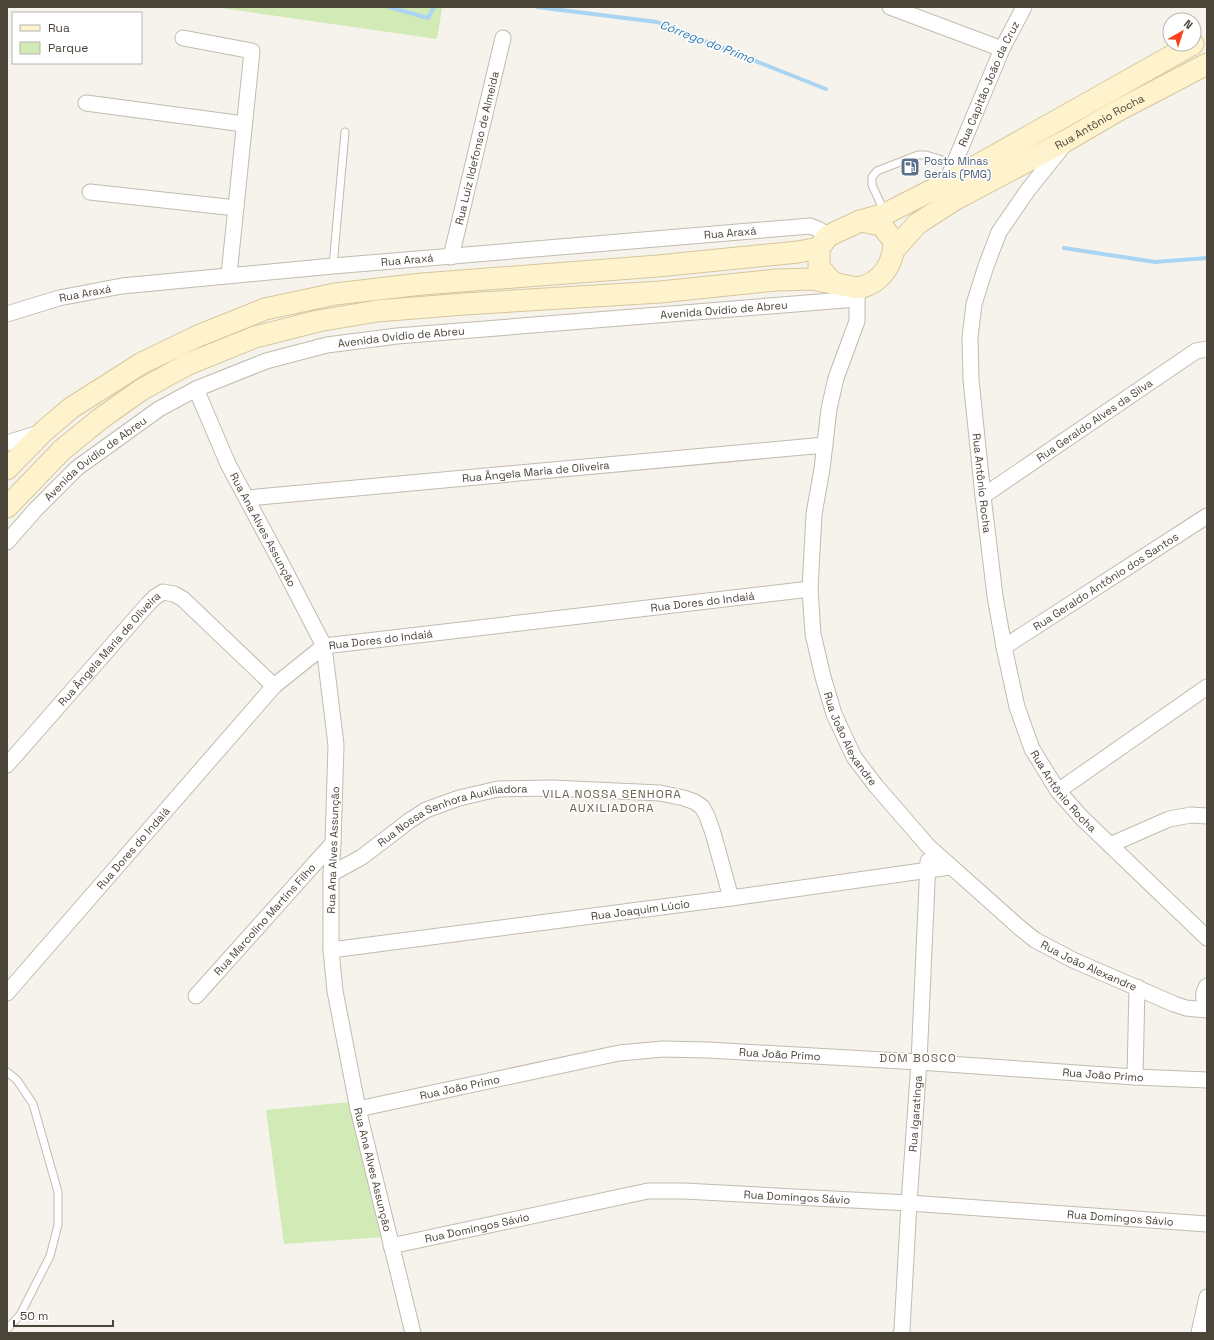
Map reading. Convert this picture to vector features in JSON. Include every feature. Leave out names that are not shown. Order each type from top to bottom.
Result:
[{"type":"main road","points":[[7,469],[44,431],[71,408],[142,363],[198,336],[266,308],[335,294],[415,285],[658,266],[798,252],[824,242],[860,221],[885,214],[950,173],[1062,117],[1180,52]]},
{"type":"main road","name":"Rua Antônio Rocha","points":[[1069,138],[1207,64]]},
{"type":"main road","points":[[894,250],[917,224],[954,200],[1069,138]]},
{"type":"main road","points":[[824,242],[819,267],[833,283],[857,294],[864,287],[881,277],[892,261],[894,250],[894,241],[881,225],[860,221]]},
{"type":"main road","name":"Avenida Ovídio de Abreu","points":[[7,507],[62,450],[100,419],[141,390],[188,364],[254,337],[318,321],[377,311],[660,292],[776,280],[812,279],[833,283]]},
{"type":"street","points":[[890,7],[1002,50]]},
{"type":"street","name":"Rua Capitão João da Cruz","points":[[950,173],[1002,50],[1024,7]]},
{"type":"street","points":[[183,38],[252,51],[229,275]]},
{"type":"street","name":"Rua Luiz Ildefonso de Almeida","points":[[451,256],[503,38]]},
{"type":"street","points":[[86,103],[244,124]]},
{"type":"street","name":"Rua Antônio Rocha","points":[[1069,138],[1028,190],[999,232],[974,304],[970,337],[971,380],[995,596],[1004,648],[1017,707],[1032,749],[1058,791],[1082,818],[1207,938]]},
{"type":"street","points":[[90,192],[236,208]]},
{"type":"street","name":"Rua Araxá","points":[[7,314],[59,298],[122,286],[229,275],[810,226],[818,228],[824,242]]},
{"type":"street","name":"Avenida Ovídio de Abreu","points":[[7,542],[36,509],[77,468],[159,409],[196,389],[266,361],[327,345],[397,336],[857,294]]},
{"type":"street","name":"Rua João Alexandre","points":[[857,294],[857,321],[836,378],[829,410],[814,514],[810,589],[813,634],[823,677],[834,714],[854,757],[876,786],[928,846],[1035,940],[1073,960],[1174,1004],[1186,1008],[1207,1010]]},
{"type":"street","name":"Rua Geraldo Alves da Silva","points":[[983,496],[1196,352],[1207,349]]},
{"type":"street","name":"Rua Ana Alves Assunção","points":[[196,389],[228,464],[280,559],[324,646],[336,745],[331,874],[330,950],[335,991],[358,1109],[413,1333]]},
{"type":"street","points":[[7,443],[44,431]]},
{"type":"street","name":"Rua Ângela Maria de Oliveira","points":[[247,498],[825,445]]},
{"type":"street","points":[[62,450],[77,468]]},
{"type":"street","name":"Rua Geraldo Antônio dos Santos","points":[[1004,648],[1207,516]]},
{"type":"street","name":"Rua Dores do Indaiá","points":[[7,993],[274,686],[324,646],[810,589]]},
{"type":"street","name":"Rua Ângela Maria de Oliveira","points":[[7,765],[148,604],[163,592],[174,594],[183,599],[274,686]]},
{"type":"street","points":[[1058,791],[1207,687]]},
{"type":"street","name":"Rua Nossa Senhora Auxiliadora","points":[[331,874],[362,857],[426,810],[459,798],[498,789],[552,788],[660,793],[684,798],[695,802],[702,807],[713,833],[730,898]]},
{"type":"street","points":[[1110,845],[1169,819],[1191,815],[1207,816]]},
{"type":"street","name":"Rua Marcolino Martins Filho","points":[[196,996],[333,843]]},
{"type":"street","name":"Rua Igaratinga","points":[[901,1333],[919,1062],[928,846]]},
{"type":"street","name":"Rua Joaquim Lúcio","points":[[330,950],[730,898],[950,866]]},
{"type":"street","points":[[1207,986],[1204,994],[1204,999],[1207,1005]]},
{"type":"street","points":[[1135,1077],[1137,987]]},
{"type":"street","name":"Rua João Primo","points":[[358,1109],[619,1053],[663,1049],[708,1050],[919,1062],[1135,1077],[1207,1080]]},
{"type":"street","name":"Rua Domingos Sávio","points":[[392,1246],[648,1191],[684,1191],[909,1203],[1207,1224]]},
{"type":"street","points":[[1199,1333],[1207,1297]]},
{"type":"lane","points":[[333,266],[346,132]]},
{"type":"lane","points":[[885,214],[872,185],[872,177],[877,171],[918,155],[926,155],[950,173]]},
{"type":"lane","points":[[7,1072],[17,1080],[33,1104],[58,1192],[58,1225],[50,1256],[20,1315],[7,1329]]},
{"type":"green space","points":[[214,7],[443,7],[437,39]]},
{"type":"green space","points":[[350,1102],[384,1237],[284,1244],[266,1110]]},
{"type":"waterway","name":"Córrego do Primo","points":[[389,7],[428,18],[434,7]]},
{"type":"waterway","name":"Córrego do Primo","points":[[537,7],[657,22],[826,89]]},
{"type":"waterway","name":"Córrego do Primo","points":[[1064,248],[1155,262],[1207,258]]},
{"type":"place","name":"Posto Minas Gerais (PMG)","points":[[910,167]]},
{"type":"district","name":"VILA NOSSA SENHORA AUXILIADORA","points":[[612,801]]},
{"type":"district","name":"DOM BOSCO","points":[[918,1058]]}]
